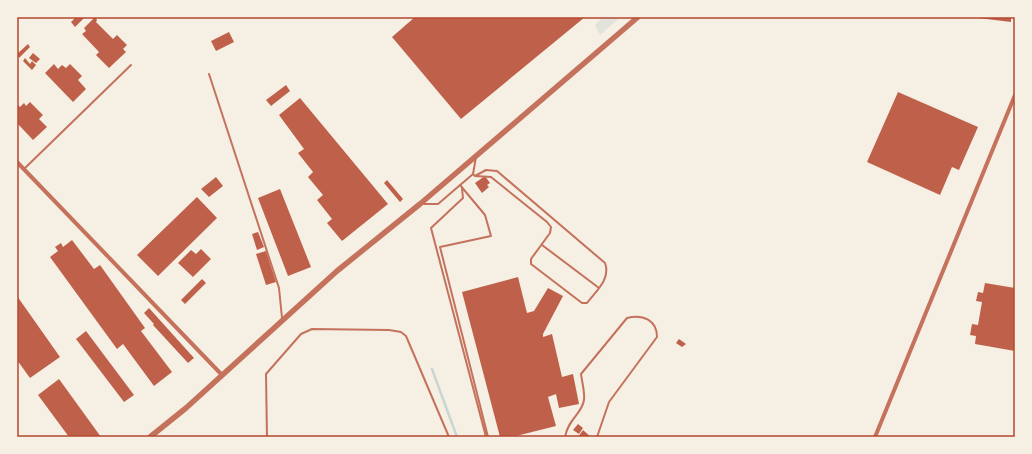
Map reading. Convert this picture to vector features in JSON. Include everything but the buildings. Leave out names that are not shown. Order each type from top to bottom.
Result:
[{"type":"street","points":[[150,437],[186,408],[282,319],[420,204],[638,17]]},
{"type":"street","points":[[875,437],[1015,95]]},
{"type":"street","points":[[17,162],[222,375]]},
{"type":"lane","points":[[24,169],[131,65]]},
{"type":"lane","points":[[209,74],[279,288],[282,319]]},
{"type":"lane","points":[[474,175],[477,154]]},
{"type":"lane","points":[[420,204],[438,204],[474,175],[486,170],[497,171],[605,263],[608,270],[606,279],[587,303],[582,303],[531,264],[531,259],[550,234],[551,227],[547,222],[491,177],[474,175]]},
{"type":"lane","points":[[460,185],[486,215],[491,236],[440,247],[487,437]]},
{"type":"lane","points":[[462,188],[463,198],[431,228],[487,437]]},
{"type":"lane","points":[[542,245],[598,288]]},
{"type":"lane","points":[[565,437],[568,424],[580,410],[584,400],[581,374],[627,318],[634,316],[645,317],[654,323],[657,329],[657,337],[609,402],[597,437]]},
{"type":"lane","points":[[267,437],[266,374],[301,334],[312,329],[389,330],[401,332],[406,336],[449,437]]},
{"type":"shaded area","points":[[603,17],[621,17],[600,35],[595,25]]},
{"type":"waterway","points":[[432,369],[457,437]]}]
